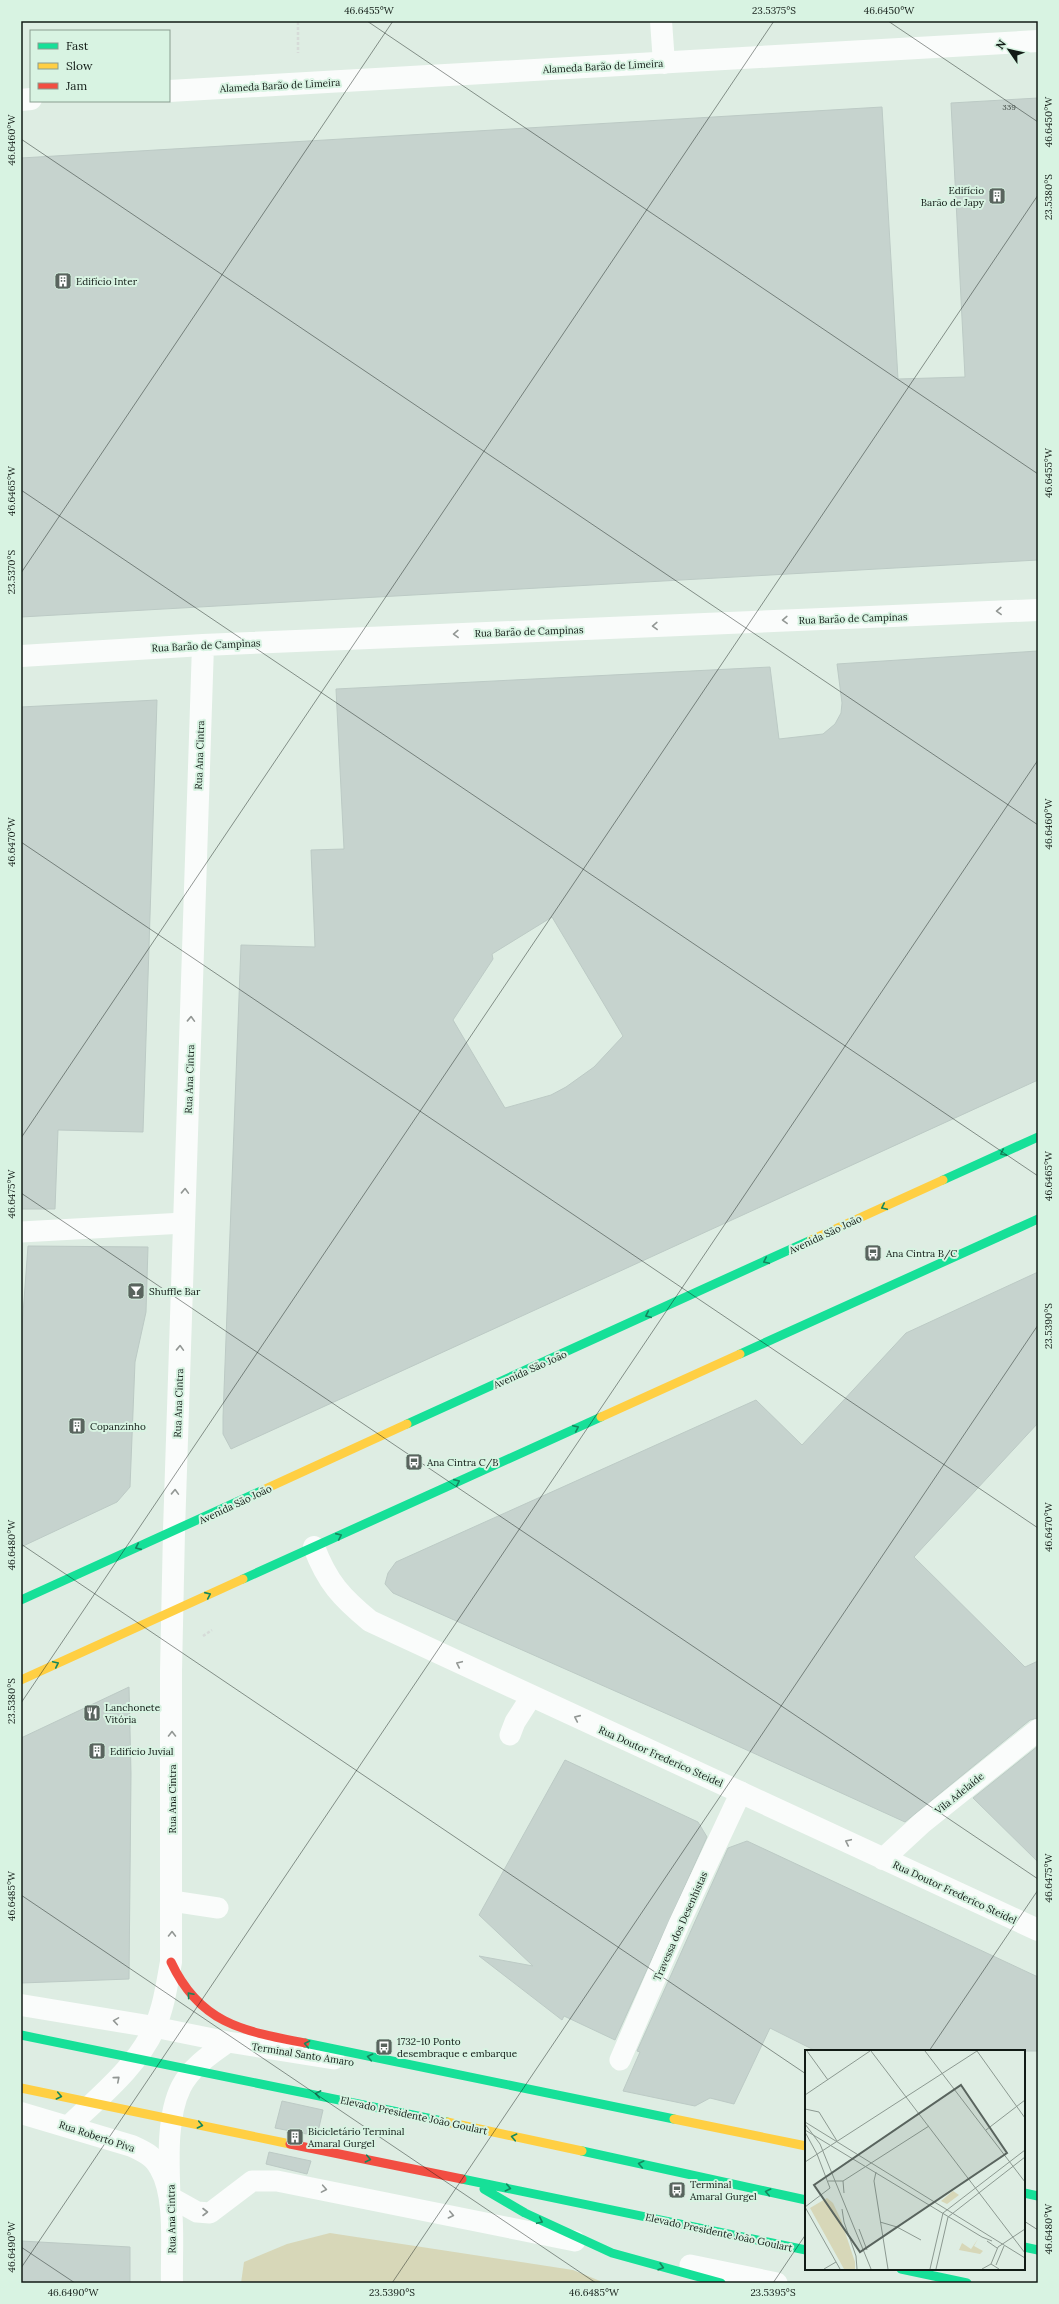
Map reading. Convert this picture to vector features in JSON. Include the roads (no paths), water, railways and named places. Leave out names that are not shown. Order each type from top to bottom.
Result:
[{"type":"main road","name":"Avenida São João","points":[[21,1600],[1038,1137]]},
{"type":"main road","points":[[21,1680],[1038,1220]]},
{"type":"main road","points":[[171,1962],[177,1977],[189,1994],[207,2012],[230,2025],[259,2034],[805,2146]]},
{"type":"main road","name":"Elevado Presidente João Goulart","points":[[21,2035],[333,2097],[805,2200]]},
{"type":"main road","name":"Elevado Presidente João Goulart","points":[[21,2088],[805,2250]]},
{"type":"main road","points":[[469,2180],[525,2214],[612,2253],[721,2283]]},
{"type":"main road","points":[[1025,2193],[1038,2196]]},
{"type":"main road","points":[[1025,2247],[1038,2250]]},
{"type":"main road","points":[[906,2270],[967,2283]]},
{"type":"street","points":[[661,21],[664,62]]},
{"type":"street","name":"Alameda Barão de Limeira","points":[[170,91],[1038,41]]},
{"type":"street","name":"Rua Barão de Campinas","points":[[21,656],[203,644],[1038,610]]},
{"type":"street","name":"Rua Ana Cintra","points":[[69,2126],[123,2074],[140,2053],[154,2027],[164,1999],[171,1962],[172,1611],[203,644]]},
{"type":"street","name":"Rua Doutor Frederico Steidel","points":[[314,1547],[321,1564],[337,1591],[370,1622],[1038,1930]]},
{"type":"street","name":"Vila Adelaíde","points":[[883,1859],[922,1823],[1038,1730]]},
{"type":"street","points":[[21,2005],[154,2027]]},
{"type":"street","name":"Rua Roberto Piva","points":[[21,2113],[69,2126],[146,2152],[161,2168],[170,2197]]},
{"type":"street","name":"Rua Ana Cintra","points":[[170,2197],[172,2283]]},
{"type":"lane","points":[[21,1232],[184,1223]]},
{"type":"lane","points":[[510,1735],[515,1722],[531,1697]]},
{"type":"lane","name":"Travessa dos Desenhistas","points":[[620,2060],[679,1924],[741,1792]]},
{"type":"lane","points":[[172,1901],[218,1908]]},
{"type":"lane","name":"Terminal Santo Amaro","points":[[154,2027],[228,2042],[569,2095],[805,2139]]},
{"type":"lane","name":"Rua Ana Cintra","points":[[170,2197],[169,2156],[174,2112],[181,2086],[198,2064],[228,2042]]},
{"type":"lane","points":[[170,2197],[197,2212],[210,2213],[252,2181],[277,2181],[325,2189],[777,2283]]},
{"type":"lane","points":[[1025,2185],[1038,2188]]},
{"type":"place","name":"Edifício Barão de Japy","points":[[997,196]]},
{"type":"place","name":"Edifício Inter","points":[[63,281]]},
{"type":"place","name":"Ana Cintra B/C","points":[[873,1253]]},
{"type":"place","name":"Shuffle Bar","points":[[136,1291]]},
{"type":"place","name":"Copanzinho","points":[[77,1426]]},
{"type":"place","name":"Ana Cintra C/B","points":[[414,1462]]},
{"type":"place","name":"Lanchonete Vitória","points":[[92,1713]]},
{"type":"place","name":"Edifício Juvial","points":[[97,1751]]},
{"type":"place","name":"1732-10 Ponto desembraque e embarque","points":[[384,2047]]},
{"type":"place","name":"Bicicletário Terminal Amaral Gurgel","points":[[295,2137]]},
{"type":"place","name":"Terminal Amaral Gurgel","points":[[677,2190]]}]
